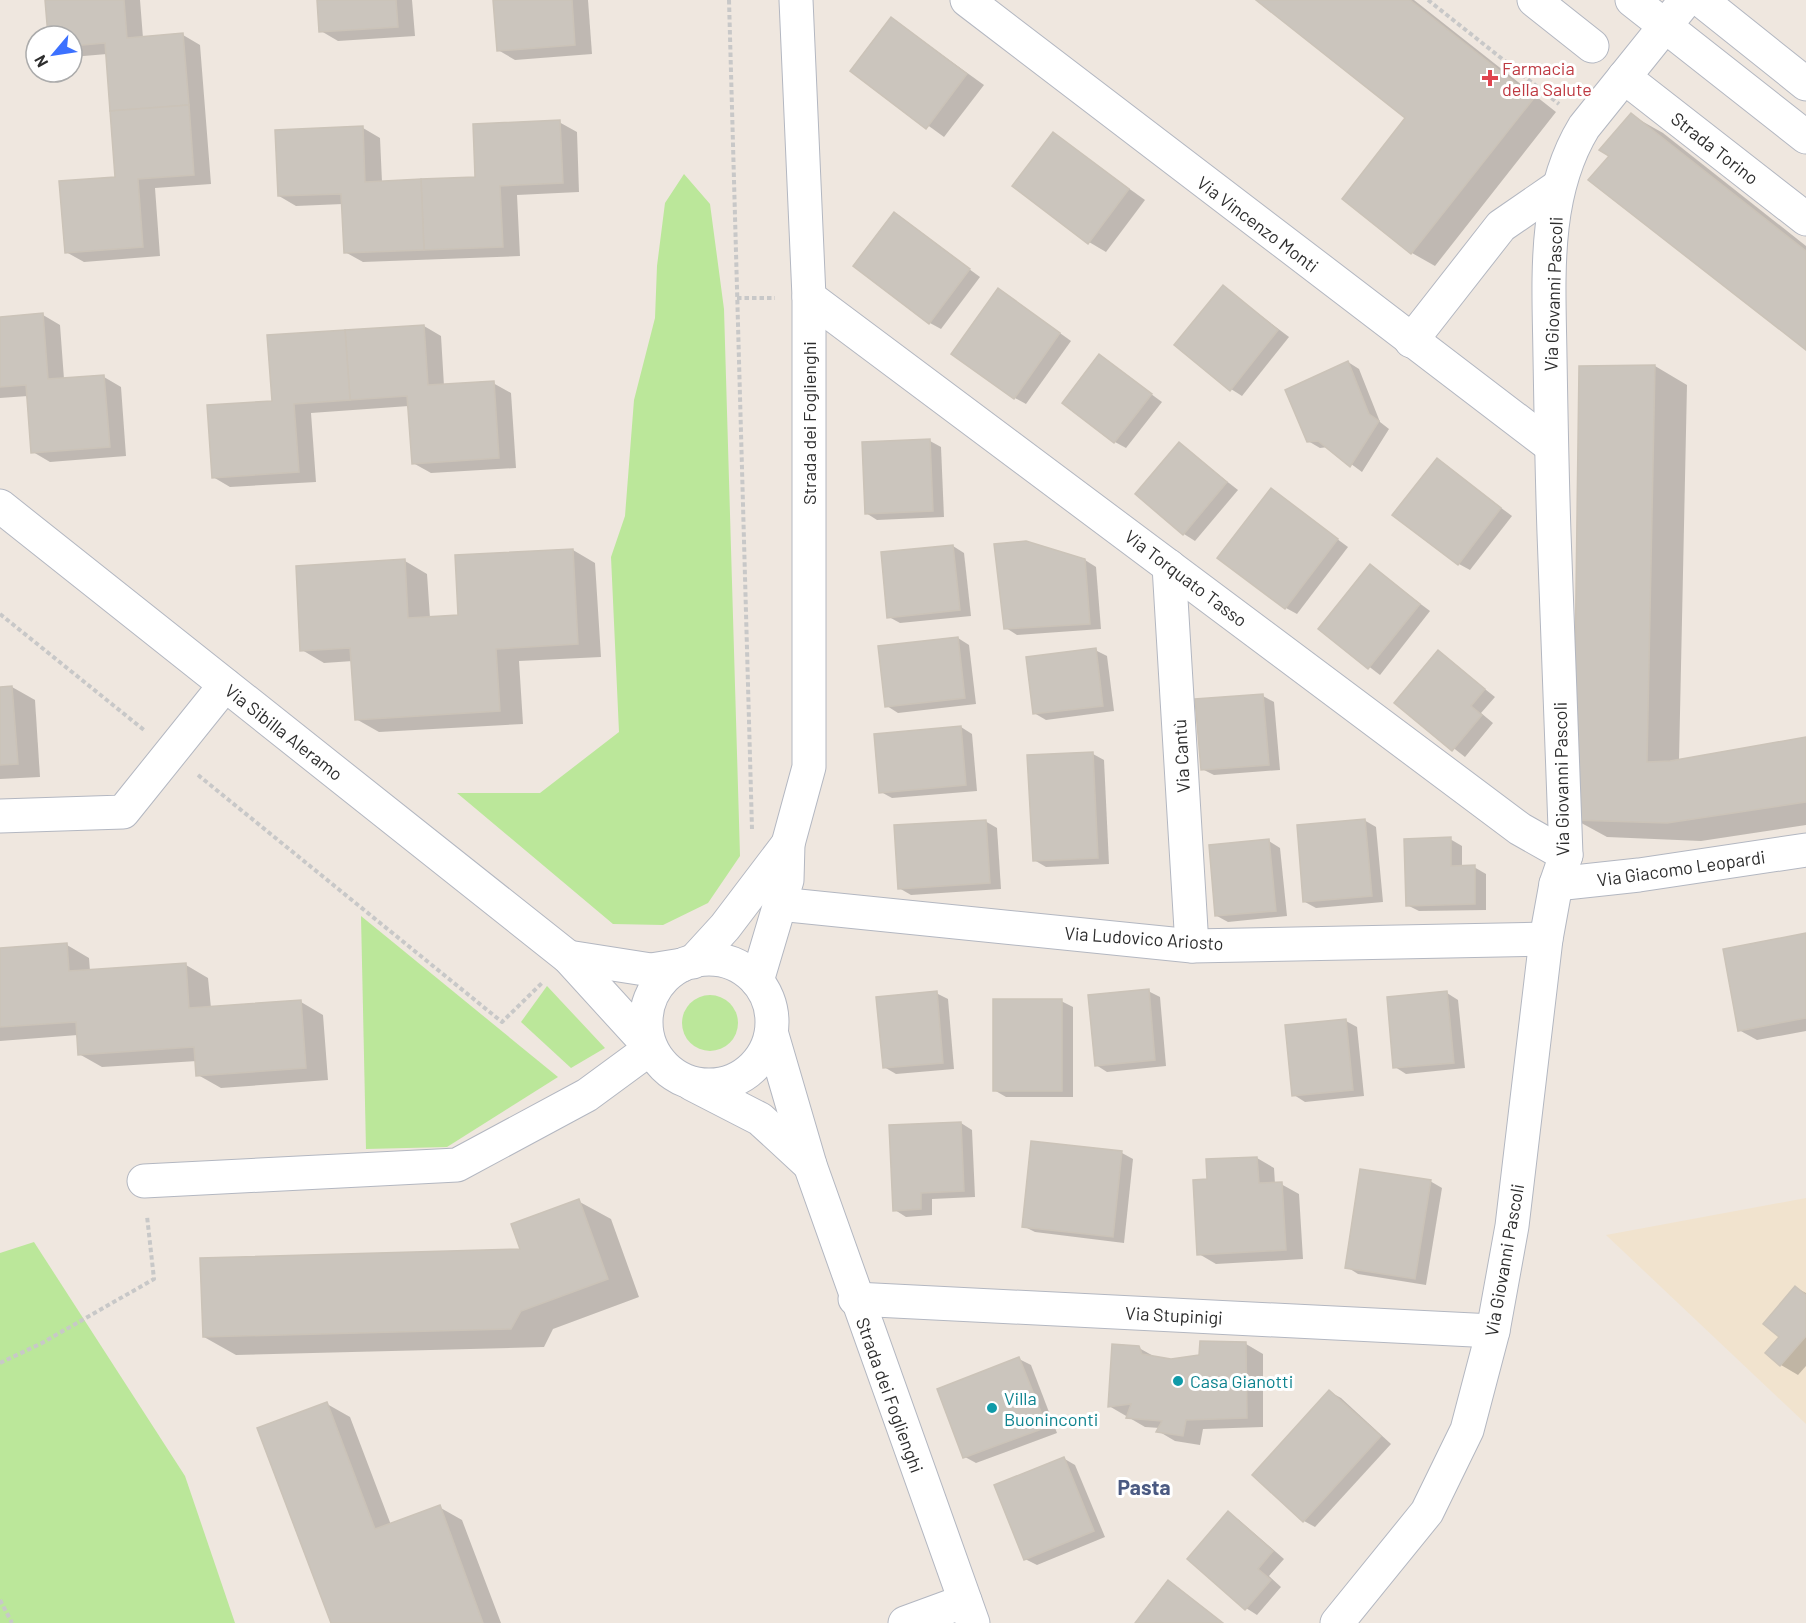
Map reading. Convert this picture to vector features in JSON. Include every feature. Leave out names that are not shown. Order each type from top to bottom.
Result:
[{"type":"street","name":"Strada dei Foglienghi","points":[[756,981],[787,880],[788,844],[809,767],[809,297],[796,0]]},
{"type":"street","name":"Via Vincenzo Monti","points":[[967,0],[1551,446]]},
{"type":"street","points":[[1534,0],[1592,46]]},
{"type":"street","points":[[1632,0],[1806,137]]},
{"type":"street","name":"Via Giovanni Pascoli","points":[[1337,1623],[1427,1512],[1467,1431],[1493,1332],[1512,1226],[1546,939],[1561,869],[1549,272],[1558,186],[1572,147],[1598,110],[1686,0]]},
{"type":"street","points":[[1701,0],[1806,84]]},
{"type":"street","name":"Strada Torino","points":[[1624,77],[1806,219]]},
{"type":"street","points":[[1411,340],[1501,226],[1558,186]]},
{"type":"street","name":"Via Torquato Tasso","points":[[809,297],[1520,829],[1561,869]]},
{"type":"street","name":"Via Sibilla Aleramo","points":[[0,506],[568,957],[651,1048]]},
{"type":"street","name":"Via Cantù","points":[[1169,566],[1192,946]]},
{"type":"street","points":[[0,816],[123,812],[225,685]]},
{"type":"street","name":"Strada dei Foglienghi","points":[[788,844],[725,927],[688,964],[660,983],[651,997],[647,1010],[646,1030],[651,1048],[670,1073],[760,1119],[810,1166]]},
{"type":"street","name":"Via Giacomo Leopardi","points":[[1561,869],[1639,875],[1806,850]]},
{"type":"street","name":"Via Ludovico Ariosto","points":[[779,904],[1192,946],[1546,939]]},
{"type":"street","name":"Via Sibilla Aleramo","points":[[568,957],[651,970],[688,964]]},
{"type":"street","name":"Strada dei Foglienghi","points":[[688,964],[705,959],[737,966],[756,981],[769,1004],[772,1035],[810,1166],[855,1299],[969,1612]]},
{"type":"street","name":"Strada dei Foglienghi","points":[[691,1083],[723,1084],[746,1074],[760,1059],[772,1035]]},
{"type":"street","points":[[144,1181],[457,1165],[587,1095],[651,1048]]},
{"type":"street","name":"Via Stupinigi","points":[[855,1299],[1493,1332]]},
{"type":"street","points":[[905,1623],[969,1612]]},
{"type":"path","points":[[729,0],[753,834]]},
{"type":"path","points":[[1428,0],[1562,107],[1598,110]]},
{"type":"path","points":[[0,614],[502,1022],[568,957]]},
{"type":"path","points":[[0,1363],[42,1343],[154,1279],[144,1181]]},
{"type":"path","points":[[0,1600],[12,1623]]},
{"type":"shaded area","points":[[1806,1198],[1806,1424],[1606,1235]]},
{"type":"green space","points":[[684,174],[710,204],[724,309],[740,856],[708,903],[663,925],[613,924],[457,793],[540,793],[619,732],[611,557],[625,516],[634,400],[655,318],[657,266],[665,203]]},
{"type":"green space","points":[[361,916],[558,1077],[447,1147],[366,1149]]},
{"type":"green space","points":[[547,986],[605,1048],[571,1068],[521,1022]]},
{"type":"green space","points":[[710,995],[721,997],[730,1003],[736,1012],[738,1023],[736,1034],[730,1043],[721,1049],[710,1051],[699,1049],[690,1043],[684,1034],[682,1023],[684,1012],[690,1003],[699,997]]},
{"type":"green space","points":[[34,1242],[185,1476],[235,1623],[0,1623],[0,1253]]},
{"type":"building","points":[[45,0],[124,0],[127,38],[183,33],[189,105],[110,111],[105,43],[84,45],[84,24],[47,24]]},
{"type":"building","points":[[317,0],[396,0],[398,27],[319,32]]},
{"type":"building","points":[[493,0],[572,0],[575,45],[497,51]]},
{"type":"building","points":[[1256,0],[1410,0],[1534,98],[1411,254],[1342,199],[1405,118]]},
{"type":"building","points":[[891,17],[967,74],[926,129],[850,71]]},
{"type":"building","points":[[189,105],[194,175],[138,179],[143,247],[65,253],[59,181],[115,177],[110,111]]},
{"type":"building","points":[[1631,113],[1806,251],[1806,350],[1588,180],[1609,156],[1599,150]]},
{"type":"building","points":[[560,120],[563,183],[500,186],[503,247],[424,250],[421,179],[475,177],[473,124]]},
{"type":"building","points":[[363,126],[365,182],[421,179],[424,250],[344,253],[341,194],[278,196],[275,130]]},
{"type":"building","points":[[1053,132],[1129,189],[1088,244],[1012,186]]},
{"type":"building","points":[[894,212],[970,269],[929,324],[853,266]]},
{"type":"building","points":[[1223,285],[1278,330],[1230,391],[1174,345]]},
{"type":"building","points":[[998,288],[1060,333],[1014,399],[951,354]]},
{"type":"building","points":[[43,313],[48,379],[104,375],[110,447],[31,453],[26,385],[0,387],[0,317]]},
{"type":"building","points":[[424,325],[428,385],[494,381],[499,458],[412,464],[407,396],[350,400],[345,330]]},
{"type":"building","points":[[345,330],[350,400],[294,404],[299,472],[212,478],[207,405],[272,401],[267,335]]},
{"type":"building","points":[[1099,354],[1152,394],[1114,443],[1062,403]]},
{"type":"building","points":[[1348,361],[1369,414],[1379,421],[1350,467],[1318,441],[1307,442],[1285,390]]},
{"type":"building","points":[[1655,365],[1647,762],[1670,761],[1806,737],[1806,802],[1667,823],[1573,820],[1579,366]]},
{"type":"building","points":[[930,439],[933,511],[865,514],[862,442]]},
{"type":"building","points":[[1179,442],[1227,482],[1183,535],[1135,494]]},
{"type":"building","points":[[1437,458],[1501,508],[1458,565],[1392,515]]},
{"type":"building","points":[[1271,488],[1338,539],[1285,609],[1217,558]]},
{"type":"building","points":[[1026,541],[1085,559],[1090,624],[1004,629],[994,544]]},
{"type":"building","points":[[953,545],[960,610],[887,618],[881,552]]},
{"type":"building","points":[[573,549],[578,644],[496,649],[500,711],[355,720],[350,648],[300,651],[296,566],[405,559],[408,618],[458,615],[455,555]]},
{"type":"building","points":[[1370,564],[1420,604],[1368,669],[1318,629]]},
{"type":"building","points":[[958,637],[965,698],[885,707],[878,646]]},
{"type":"building","points":[[1096,648],[1103,706],[1033,714],[1026,657]]},
{"type":"building","points":[[1438,650],[1485,689],[1471,706],[1482,715],[1452,751],[1394,703]]},
{"type":"building","points":[[12,686],[18,764],[0,765],[0,687]]},
{"type":"building","points":[[1263,694],[1269,765],[1201,770],[1195,699]]},
{"type":"building","points":[[961,726],[966,785],[879,793],[874,734]]},
{"type":"building","points":[[1093,752],[1098,858],[1033,861],[1027,755]]},
{"type":"building","points":[[1365,819],[1372,896],[1303,902],[1297,825]]},
{"type":"building","points":[[986,820],[990,883],[898,889],[894,825]]},
{"type":"building","points":[[1451,837],[1451,866],[1475,865],[1475,904],[1406,906],[1404,839]]},
{"type":"building","points":[[1269,839],[1276,911],[1215,916],[1209,845]]},
{"type":"building","points":[[1806,933],[1806,1018],[1738,1031],[1723,949]]},
{"type":"building","points":[[67,943],[69,971],[186,963],[189,1008],[301,1000],[306,1068],[196,1076],[194,1047],[78,1055],[76,1022],[0,1027],[0,948]]},
{"type":"building","points":[[1149,989],[1155,1060],[1095,1066],[1088,995]]},
{"type":"building","points":[[937,991],[943,1063],[883,1068],[876,997]]},
{"type":"building","points":[[1447,991],[1454,1063],[1393,1068],[1387,997]]},
{"type":"building","points":[[993,999],[1062,999],[1062,1091],[993,1091]]},
{"type":"building","points":[[1346,1019],[1353,1090],[1292,1096],[1285,1025]]},
{"type":"building","points":[[961,1122],[964,1191],[921,1193],[921,1209],[893,1211],[889,1125]]},
{"type":"building","points":[[1031,1141],[1122,1151],[1113,1237],[1022,1227]]},
{"type":"building","points":[[1257,1157],[1259,1183],[1282,1182],[1286,1250],[1197,1255],[1193,1180],[1207,1179],[1206,1159]]},
{"type":"building","points":[[1360,1169],[1431,1180],[1415,1279],[1345,1268]]},
{"type":"building","points":[[579,1199],[608,1279],[521,1311],[511,1329],[203,1337],[200,1258],[520,1249],[511,1224]]},
{"type":"building","points":[[1795,1286],[1806,1295],[1806,1336],[1780,1366],[1765,1353],[1779,1337],[1763,1324]]},
{"type":"building","name":"Casa Gianotti","points":[[1200,1341],[1246,1342],[1247,1418],[1186,1420],[1183,1436],[1156,1432],[1162,1421],[1126,1418],[1131,1404],[1108,1407],[1112,1344],[1139,1346],[1142,1354],[1171,1359],[1199,1355]]},
{"type":"building","name":"Villa Buoninconti","points":[[1019,1357],[1047,1427],[963,1458],[937,1389]]},
{"type":"building","points":[[1329,1390],[1381,1436],[1303,1522],[1252,1475]]},
{"type":"building","points":[[327,1402],[375,1529],[440,1505],[483,1623],[331,1623],[257,1428]]},
{"type":"building","points":[[1064,1457],[1094,1531],[1024,1560],[994,1485]]},
{"type":"building","points":[[1228,1511],[1273,1551],[1258,1569],[1271,1580],[1245,1610],[1187,1559]]},
{"type":"building","points":[[1168,1580],[1223,1623],[1135,1623]]},
{"type":"place","name":"Farmacia della Salute","points":[[1490,78]]},
{"type":"place","name":"Casa Gianotti","points":[[1178,1381]]},
{"type":"place","name":"Villa Buoninconti","points":[[992,1408]]},
{"type":"district","name":"Pasta","points":[[1144,1486]]}]
